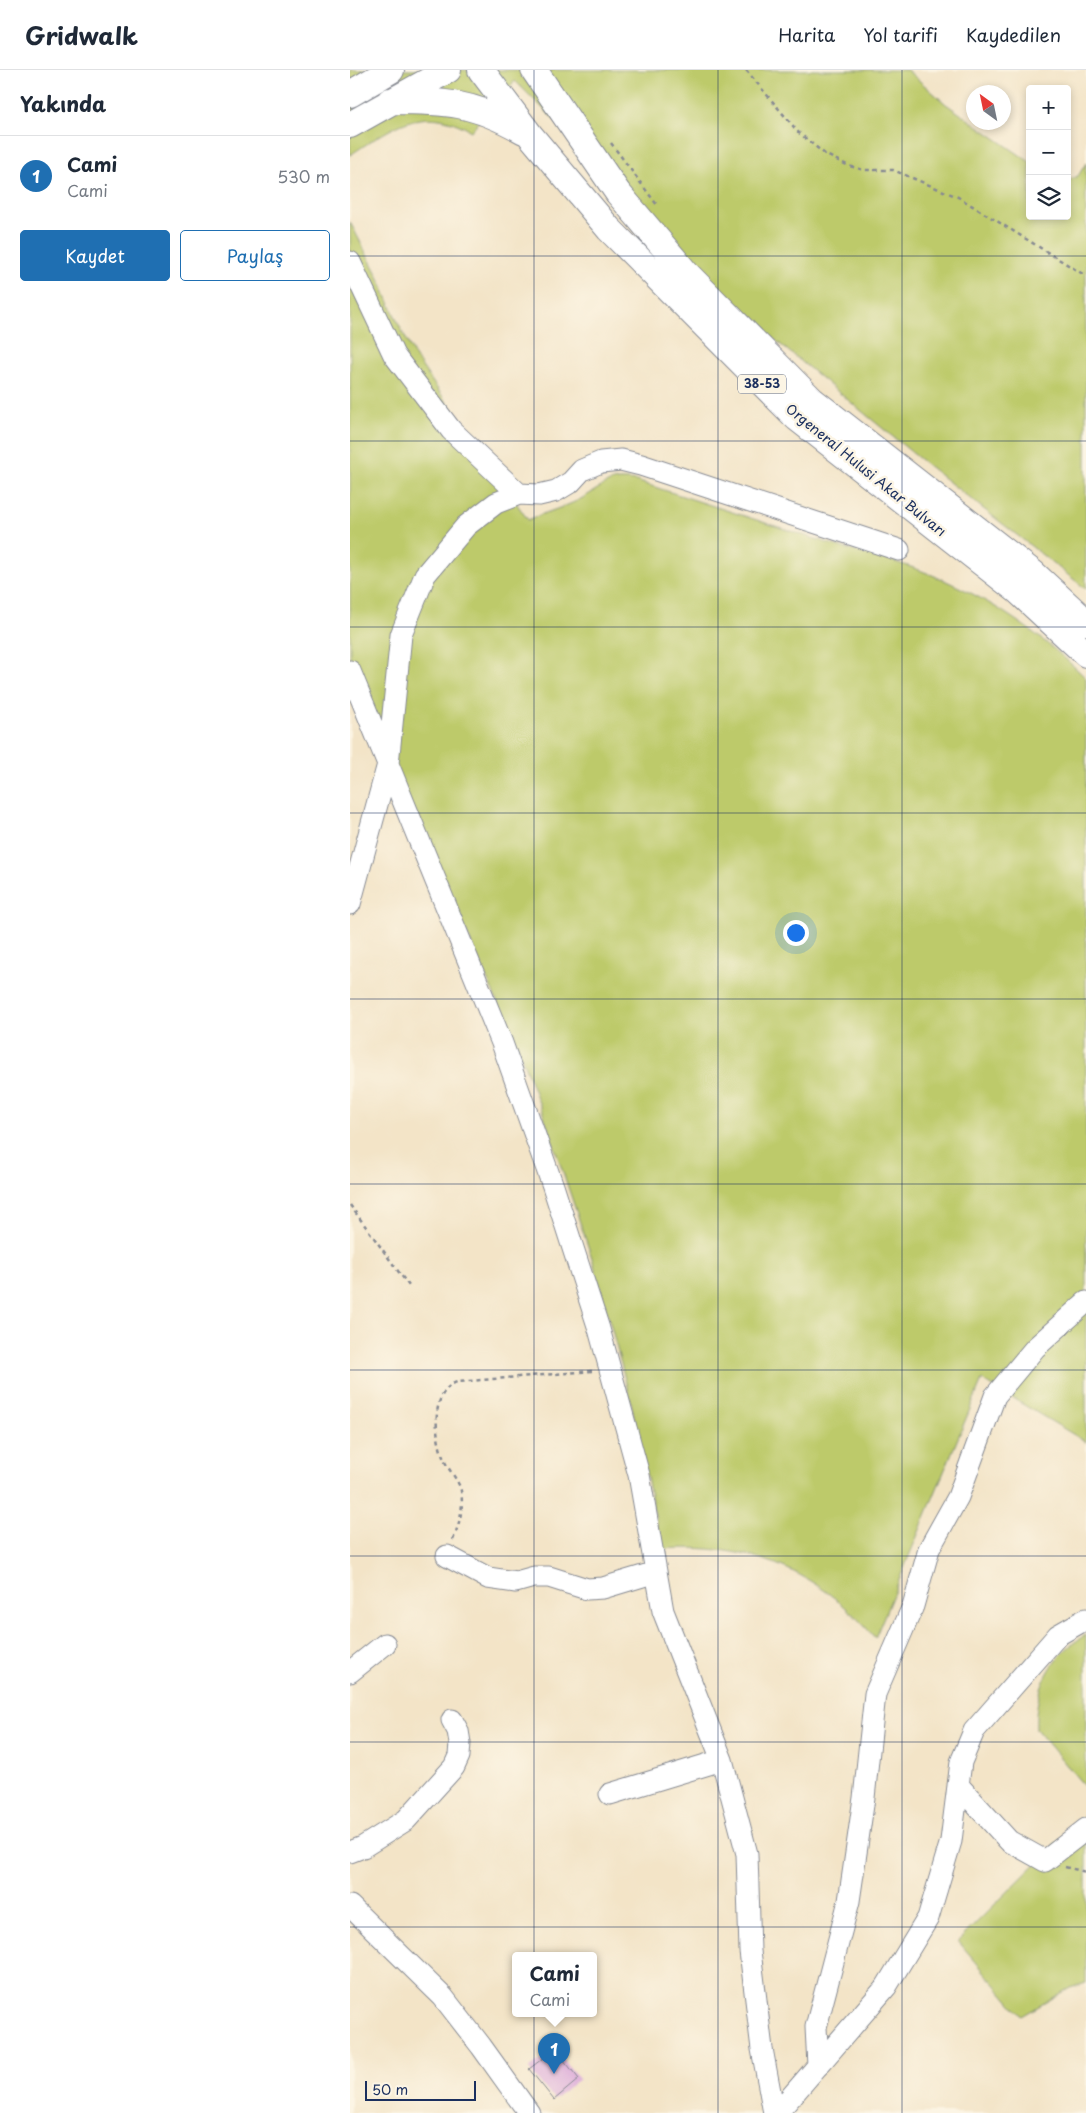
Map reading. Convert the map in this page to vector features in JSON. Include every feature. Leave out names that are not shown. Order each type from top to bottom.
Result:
[{"type":"main road","points":[[350,94],[391,70]]},
{"type":"main road","points":[[350,125],[448,70]]},
{"type":"main road","name":"Orgeneral Hulusi Akar Bulvarı","points":[[481,70],[530,134],[609,229],[796,418],[1018,591],[1086,654]]},
{"type":"main road","name":"Orgeneral Hulusi Akar Bulvarı","points":[[534,70],[618,193],[686,272],[812,400],[1033,573],[1086,622]]},
{"type":"main road","points":[[390,101],[438,102],[467,106],[503,120],[530,134]]},
{"type":"street","points":[[350,262],[394,355],[451,430],[519,494]]},
{"type":"street","points":[[350,904],[388,764],[401,635],[425,575],[466,526],[496,503],[519,494],[539,495],[556,491],[571,482],[582,470],[601,462],[621,460],[899,550]]},
{"type":"street","points":[[350,671],[502,1044],[553,1186],[610,1370],[639,1476],[663,1611],[722,1760],[747,1854],[750,1951],[762,2049],[776,2113]]},
{"type":"street","points":[[818,2066],[816,2027],[849,1901],[864,1798],[875,1694],[912,1606],[929,1549],[958,1497],[995,1396],[1035,1348],[1086,1302]]},
{"type":"street","points":[[447,1556],[488,1578],[516,1582],[534,1577],[549,1577],[586,1589],[603,1588],[656,1572]]},
{"type":"street","points":[[776,2113],[886,1987],[928,1918],[951,1841],[961,1762],[974,1731],[1058,1635],[1086,1619]]},
{"type":"street","points":[[350,1672],[385,1644]]},
{"type":"street","points":[[350,1852],[363,1847],[406,1820],[454,1767],[459,1756],[460,1743],[458,1731],[452,1720]]},
{"type":"street","points":[[610,1794],[722,1760]]},
{"type":"street","points":[[958,1785],[1009,1841],[1045,1861],[1086,1829]]},
{"type":"street","points":[[350,1906],[443,1998],[481,2046],[529,2113]]},
{"type":"path","points":[[746,70],[799,133],[826,155],[864,170],[894,170],[958,198],[1086,276]]},
{"type":"path","points":[[350,1205],[409,1286]]},
{"type":"path","points":[[447,1556],[461,1518],[461,1490],[443,1458],[436,1430],[439,1402],[444,1389],[457,1382],[610,1370]]},
{"type":"green space","points":[[350,70],[907,70],[946,104],[966,118],[966,130],[984,130],[1026,159],[1026,220],[1071,220],[1071,179],[1078,176],[1086,163],[1086,589],[926,464],[775,340],[719,289],[619,183],[515,81],[471,131],[453,123],[437,119],[422,119],[394,128],[350,155]]},
{"type":"green space","points":[[350,222],[377,274],[398,323],[416,358],[528,520],[573,503],[609,482],[620,480],[636,481],[933,575],[981,598],[1003,612],[1046,643],[1086,678],[1086,1442],[982,1380],[875,1638],[853,1614],[830,1595],[806,1578],[780,1566],[753,1557],[724,1551],[694,1548],[662,1549],[631,1402],[612,1330],[592,1258],[544,1116],[517,1046],[350,671]]},
{"type":"green space","points":[[1086,1635],[1086,1788],[1036,1729],[1036,1715],[1038,1701],[1047,1674],[1063,1652]]},
{"type":"green space","points":[[1086,1814],[1086,1983],[1070,1988],[1022,2016],[958,1941]]},
{"type":"building","points":[[555,2049],[579,2079],[554,2100],[529,2069]]},
{"type":"place","name":"Cami","points":[[554,2074]]}]
